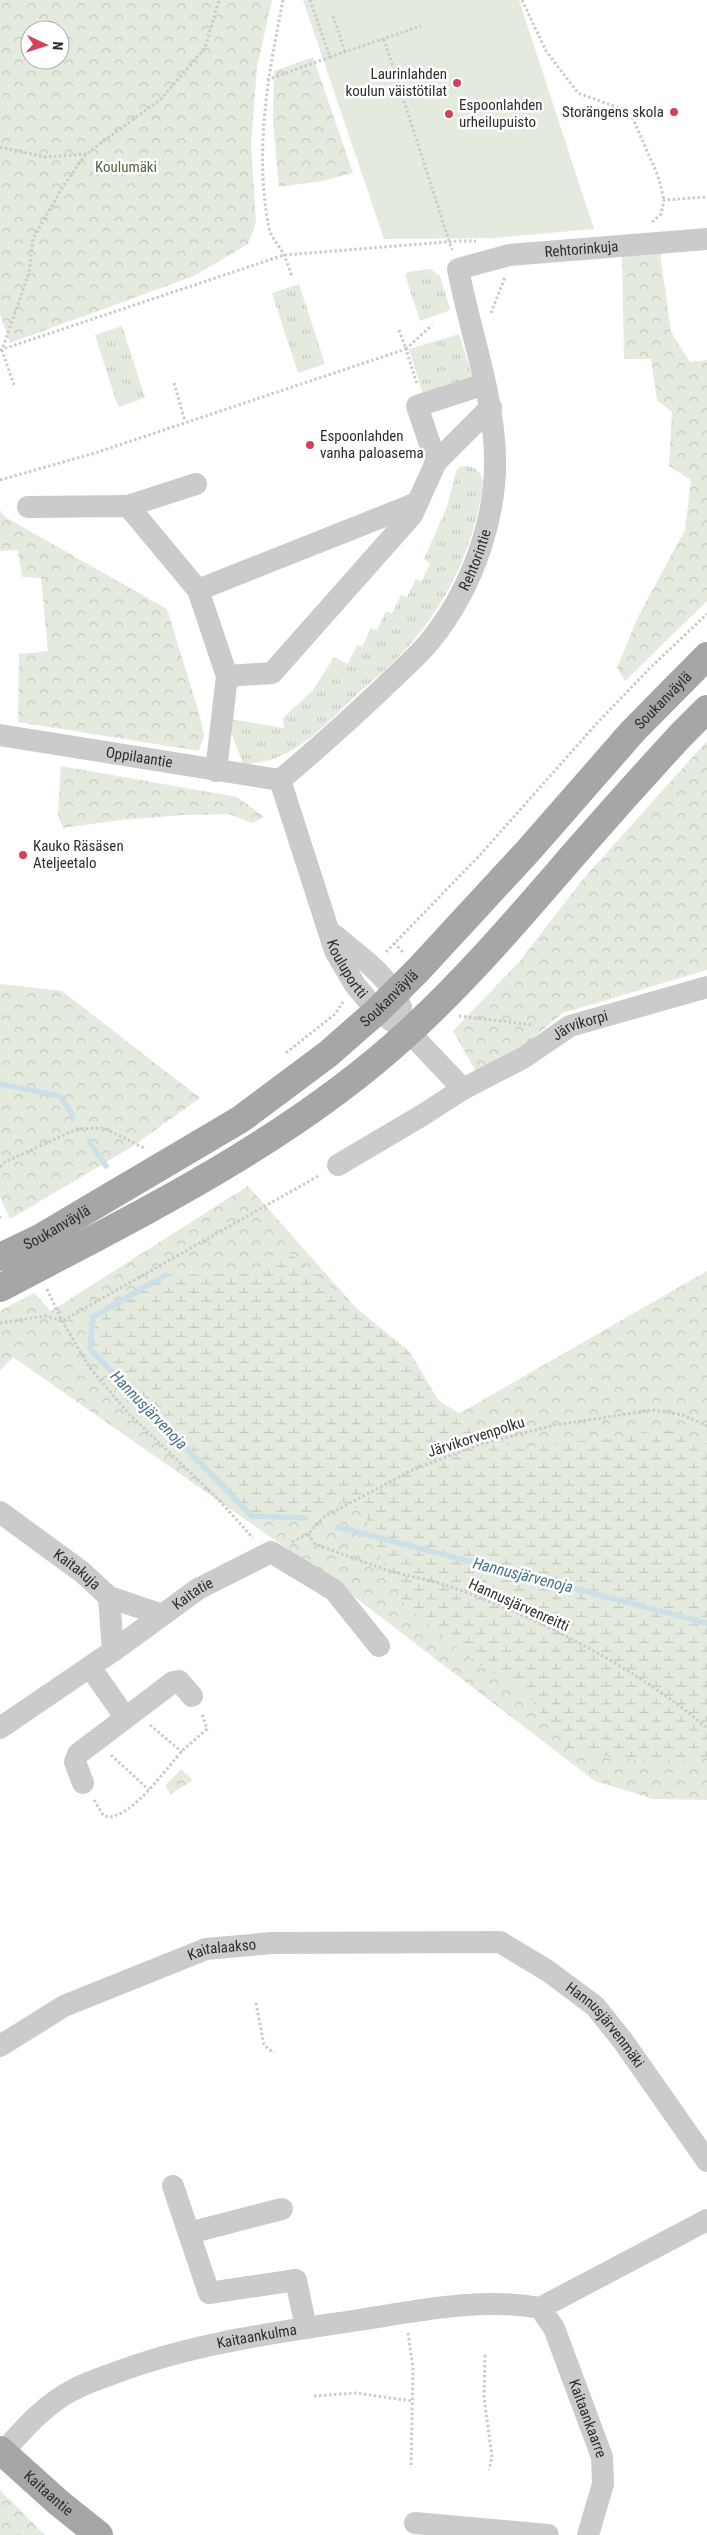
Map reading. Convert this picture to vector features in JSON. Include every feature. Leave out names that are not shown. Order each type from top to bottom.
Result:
[{"type":"main road","name":"Soukanväylä","points":[[0,1257],[38,1239],[241,1119],[300,1076],[377,1011],[528,851],[633,731],[707,656]]},
{"type":"main road","name":"Soukanväylä","points":[[0,1288],[113,1229],[246,1153],[314,1108],[409,1032],[512,926],[680,736],[707,709]]},
{"type":"main road","name":"Kaitaantie","points":[[1,2451],[59,2503],[99,2535]]},
{"type":"street","name":"Rehtorinkuja","points":[[458,269],[509,255],[707,240]]},
{"type":"street","name":"Rehtorintie","points":[[280,780],[334,734],[415,658],[430,640],[463,590],[484,536],[496,470],[490,408],[458,269]]},
{"type":"street","points":[[436,462],[417,406],[484,384]]},
{"type":"street","points":[[227,676],[272,674],[412,515],[436,462],[490,408]]},
{"type":"street","points":[[28,507],[128,506],[196,484]]},
{"type":"street","points":[[198,590],[417,503]]},
{"type":"street","points":[[128,506],[198,590],[227,676],[216,771]]},
{"type":"street","name":"Oppilaantie","points":[[0,735],[280,780]]},
{"type":"street","name":"Kouluportti","points":[[280,780],[335,951],[355,985],[377,1011],[409,1032]]},
{"type":"street","name":"Kouluportti","points":[[330,932],[372,967],[396,993],[409,1032]]},
{"type":"street","name":"Järvikorpi","points":[[338,1165],[463,1089],[523,1058],[570,1026],[707,987]]},
{"type":"street","points":[[409,1032],[463,1089]]},
{"type":"street","name":"Kaitakuja","points":[[0,1512],[82,1572],[109,1597],[113,1651]]},
{"type":"street","points":[[271,1552],[334,1590],[379,1646]]},
{"type":"street","name":"Kaitatie","points":[[0,1728],[198,1590],[271,1552]]},
{"type":"street","points":[[109,1597],[162,1615]]},
{"type":"street","points":[[90,1667],[125,1717]]},
{"type":"street","points":[[84,1783],[75,1762],[78,1754],[125,1717],[176,1681],[196,1703]]},
{"type":"street","name":"Kaitalaakso","points":[[0,2046],[64,2006],[206,1949],[272,1943],[464,1942]]},
{"type":"street","name":"Hannusjärvenmäki","points":[[464,1942],[500,1942],[548,1971],[595,2006],[623,2041],[707,2161]]},
{"type":"street","points":[[173,2186],[210,2293],[296,2280],[306,2328]]},
{"type":"street","points":[[188,2233],[282,2209]]},
{"type":"street","points":[[540,2308],[707,2220]]},
{"type":"street","name":"Kaitaankulma","points":[[1,2451],[36,2416],[73,2390],[129,2368],[193,2348],[269,2332],[406,2313],[499,2304],[540,2308]]},
{"type":"street","name":"Kaitaankaarre","points":[[540,2308],[554,2328],[602,2457],[603,2484],[588,2535]]},
{"type":"street","points":[[415,2523],[548,2535]]},
{"type":"path","points":[[14,385],[1,350],[29,273],[33,239],[62,188],[86,154],[161,99],[206,48],[219,0]]},
{"type":"path","points":[[283,0],[267,80],[263,148],[265,198],[270,231],[284,254],[292,276]]},
{"type":"path","points":[[310,0],[330,58]]},
{"type":"path","points":[[522,0],[546,51],[578,92],[630,112],[658,176],[664,200]]},
{"type":"path","points":[[333,16],[345,52]]},
{"type":"path","points":[[267,80],[421,26]]},
{"type":"path","points":[[384,39],[458,269]]},
{"type":"path","points":[[0,147],[45,157],[86,154]]},
{"type":"path","points":[[1,350],[284,254],[449,242]]},
{"type":"path","points":[[0,480],[95,453],[406,349],[432,325]]},
{"type":"path","points":[[399,330],[424,404]]},
{"type":"path","points":[[174,383],[185,422]]},
{"type":"path","points":[[372,967],[480,855],[598,722],[650,668],[707,614]]},
{"type":"path","points":[[280,1058],[335,1014],[355,985]]},
{"type":"path","points":[[453,1015],[523,1024],[570,1026]]},
{"type":"path","points":[[0,1168],[5,1162],[77,1129],[104,1128],[150,1151]]},
{"type":"path","points":[[0,1323],[46,1316],[62,1321],[338,1165]]},
{"type":"path","points":[[47,1288],[62,1321],[90,1368],[129,1414],[217,1498],[248,1534],[271,1552]]},
{"type":"path","name":"Järvikorvenpolku","points":[[271,1552],[308,1534],[324,1517],[410,1471],[477,1445],[555,1425],[653,1410],[684,1415],[707,1426]]},
{"type":"path","name":"Hannusjärvenreitti","points":[[308,1534],[315,1544],[387,1570],[441,1584],[490,1602],[580,1644],[678,1702],[707,1728]]},
{"type":"path","points":[[96,1805],[103,1815],[112,1818],[136,1802],[167,1772],[182,1752],[207,1729],[196,1703]]},
{"type":"path","points":[[154,1729],[182,1752]]},
{"type":"path","points":[[114,1758],[149,1790]]},
{"type":"path","points":[[256,2003],[264,2045],[274,2053]]},
{"type":"path","points":[[406,2313],[413,2368],[411,2468]]},
{"type":"path","points":[[485,2355],[484,2397],[492,2457],[489,2470]]},
{"type":"path","points":[[314,2396],[356,2393],[412,2401]]},
{"type":"green space","name":"Koulumäki","points":[[0,0],[272,0],[257,67],[251,145],[256,222],[248,244],[194,276],[10,343],[0,314]]},
{"type":"green space","name":"Espoonlahden urheilupuisto","points":[[303,0],[519,0],[594,229],[495,238],[384,239]]},
{"type":"green space","points":[[313,57],[353,173],[322,181],[279,187],[273,121],[274,71]]},
{"type":"green space","points":[[660,253],[671,332],[690,362],[707,360],[707,601],[625,681],[617,668],[638,617],[685,530],[691,480],[669,466],[672,412],[657,400],[651,359],[624,359],[622,256]]},
{"type":"green space","points":[[430,269],[440,276],[450,308],[448,311],[420,321],[405,275],[408,272]]},
{"type":"green space","points":[[299,284],[325,364],[298,373],[272,293]]},
{"type":"green space","points":[[122,326],[145,398],[118,407],[95,335]]},
{"type":"green space","points":[[459,334],[473,378],[423,394],[409,349]]},
{"type":"green space","points":[[468,466],[479,472],[483,487],[475,524],[455,577],[425,626],[391,664],[302,744],[275,758],[243,764],[230,729],[230,719],[284,728],[283,718],[313,690],[334,657],[348,664],[357,645],[362,647],[371,628],[377,630],[386,611],[392,614],[401,595],[407,597],[416,579],[422,581],[430,563],[424,559],[447,507],[456,472],[459,467]]},
{"type":"green space","points":[[0,510],[5,517],[167,609],[199,713],[204,736],[199,751],[18,722],[19,654],[48,651],[41,578],[22,577],[18,550],[0,551]]},
{"type":"green space","points":[[707,741],[707,970],[563,1013],[514,1053],[476,1072],[453,1031],[520,961],[583,879]]},
{"type":"green space","points":[[61,766],[237,797],[264,817],[252,823],[229,814],[183,815],[121,820],[63,828],[58,815]]},
{"type":"green space","points":[[0,984],[62,991],[200,1098],[130,1148],[10,1219],[0,1197]]},
{"type":"green space","points":[[248,1186],[453,1417],[707,1271],[707,1800],[653,1799],[595,1781],[339,1585],[13,1357],[0,1371],[0,1311],[34,1293],[51,1311]]},
{"type":"green space","points":[[289,1253],[410,1352],[438,1400],[515,1449],[669,1430],[707,1444],[707,1758],[663,1764],[570,1751],[528,1696],[469,1658],[405,1605],[380,1556],[363,1512],[337,1499],[305,1518],[252,1516],[90,1349],[93,1317],[166,1275],[249,1273]]},
{"type":"green space","points":[[181,1769],[193,1780],[171,1794],[165,1786]]},
{"type":"green space","points":[[0,2490],[45,2535],[0,2535]]},
{"type":"waterway","name":"Hannusjärvenoja","points":[[0,1084],[60,1096],[73,1116]]},
{"type":"waterway","name":"Hannusjärvenoja","points":[[89,1141],[106,1166]]},
{"type":"waterway","name":"Hannusjärvenoja","points":[[166,1275],[93,1317],[90,1349],[252,1516],[305,1518]]},
{"type":"waterway","name":"Hannusjärvenoja","points":[[338,1527],[707,1623]]},
{"type":"place","name":"Laurinlahden koulun väistötilat","points":[[457,83]]},
{"type":"place","name":"Storängens skola","points":[[674,112]]},
{"type":"place","name":"Espoonlahden urheilupuisto","points":[[449,114]]},
{"type":"place","name":"Espoonlahden vanha paloasema","points":[[310,445]]},
{"type":"place","name":"Kauko Räsäsen Ateljeetalo","points":[[23,855]]}]
